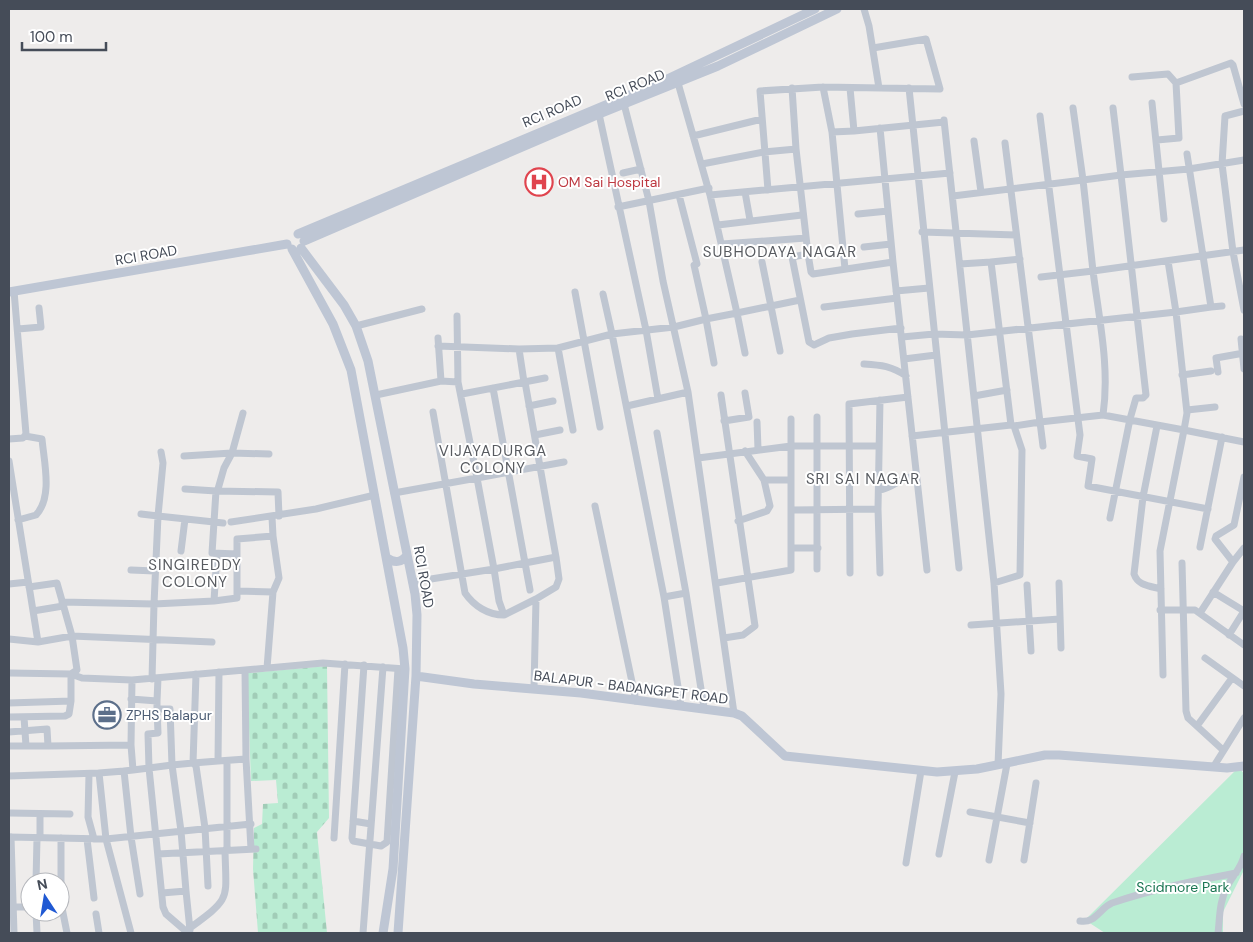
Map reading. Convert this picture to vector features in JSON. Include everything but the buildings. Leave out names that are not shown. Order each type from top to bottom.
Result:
[{"type":"main road","name":"RCI ROAD","points":[[11,292],[296,243],[663,81],[815,9]]},
{"type":"main road","name":"RCI ROAD","points":[[576,120],[599,114],[718,66],[836,9]]},
{"type":"main road","name":"RCI ROAD","points":[[296,243],[334,291],[356,326],[368,361],[417,615],[416,676],[398,933]]},
{"type":"main road","points":[[296,243],[309,284],[321,299],[343,346],[353,379],[390,570],[402,669],[393,869],[383,933]]},
{"type":"main road","points":[[387,558],[395,562],[402,561],[406,555]]},
{"type":"main road","points":[[390,570],[397,564],[409,566]]},
{"type":"main road","name":"BALAPUR - BADANGPET ROAD","points":[[416,676],[474,684],[534,688],[734,713],[742,716],[785,756],[921,771],[955,772],[1045,755],[1244,767]]},
{"type":"street","points":[[864,9],[873,48],[879,88]]},
{"type":"street","points":[[768,190],[760,90],[824,87],[940,89],[926,39],[873,48]]},
{"type":"street","points":[[1176,83],[1231,64],[1233,65],[1244,104]]},
{"type":"street","points":[[1132,77],[1168,74],[1176,83],[1179,138],[1157,140]]},
{"type":"street","points":[[678,83],[710,192],[745,353]]},
{"type":"street","points":[[824,87],[832,132],[845,269]]},
{"type":"street","points":[[792,88],[802,215],[812,274],[893,262]]},
{"type":"street","points":[[850,88],[854,131]]},
{"type":"street","points":[[909,88],[922,232],[958,568]]},
{"type":"street","points":[[1152,102],[1164,219]]},
{"type":"street","points":[[624,104],[649,201],[663,281],[688,392],[717,583],[734,713]]},
{"type":"street","points":[[1073,108],[1107,386],[1103,415]]},
{"type":"street","points":[[1110,518],[1136,398],[1143,398],[1146,395],[1113,108]]},
{"type":"street","points":[[1244,111],[1225,116],[1222,164],[1233,252],[1244,310]]},
{"type":"street","points":[[599,114],[646,330],[658,399]]},
{"type":"street","points":[[1040,116],[1080,435],[1077,456],[1092,459],[1088,486],[1208,509]]},
{"type":"street","points":[[693,136],[762,119]]},
{"type":"street","points":[[832,132],[944,121],[997,625],[1001,694],[1002,764],[989,860]]},
{"type":"street","points":[[880,128],[915,476],[927,570]]},
{"type":"street","points":[[974,141],[981,192]]},
{"type":"street","points":[[1004,143],[1043,446]]},
{"type":"street","points":[[702,164],[764,152],[796,149]]},
{"type":"street","points":[[1187,154],[1211,307]]},
{"type":"street","points":[[953,196],[1048,183],[1189,169],[1244,160]]},
{"type":"street","points":[[623,173],[640,169]]},
{"type":"street","points":[[618,207],[679,195],[710,192],[745,192],[950,174]]},
{"type":"street","points":[[745,192],[750,220]]},
{"type":"street","points":[[679,195],[697,264],[694,265],[714,363]]},
{"type":"street","points":[[858,214],[888,211]]},
{"type":"street","points":[[718,225],[802,215]]},
{"type":"street","points":[[922,232],[1016,234]]},
{"type":"street","points":[[722,244],[806,238]]},
{"type":"street","points":[[864,247],[891,244]]},
{"type":"street","points":[[1041,277],[1203,257],[1244,250]]},
{"type":"street","points":[[808,254],[792,257],[809,342],[814,345],[829,338],[901,328]]},
{"type":"street","points":[[960,264],[1020,259]]},
{"type":"street","points":[[1163,675],[1160,551],[1187,410],[1168,261]]},
{"type":"street","points":[[762,262],[780,351]]},
{"type":"street","points":[[991,262],[1012,426],[1022,450],[1020,575],[994,583]]},
{"type":"street","points":[[824,307],[929,288]]},
{"type":"street","points":[[11,292],[18,329],[25,436]]},
{"type":"street","points":[[575,292],[600,427]]},
{"type":"street","points":[[603,294],[664,597],[681,706]]},
{"type":"street","points":[[441,381],[438,342],[458,348],[558,348],[612,334],[674,327],[800,300]]},
{"type":"street","points":[[902,337],[1000,332],[1222,306]]},
{"type":"street","points":[[18,329],[41,327],[39,308]]},
{"type":"street","points":[[356,326],[422,309]]},
{"type":"street","points":[[457,316],[458,382],[462,394],[499,601],[504,615]]},
{"type":"street","points":[[1240,339],[1244,369]]},
{"type":"street","points":[[558,348],[573,430]]},
{"type":"street","points":[[433,412],[465,594],[470,600],[488,612],[504,615],[536,600],[556,587],[558,583],[556,556],[519,349]]},
{"type":"street","points":[[1182,374],[1214,371],[1216,358],[1243,353]]},
{"type":"street","points":[[904,359],[936,355]]},
{"type":"street","points":[[864,364],[883,365],[895,369],[906,376]]},
{"type":"street","points":[[462,394],[544,378]]},
{"type":"street","points":[[376,395],[441,381],[458,382]]},
{"type":"street","points":[[493,388],[530,590]]},
{"type":"street","points":[[974,396],[1007,390]]},
{"type":"street","points":[[627,406],[688,392]]},
{"type":"street","points":[[724,421],[749,416],[745,393]]},
{"type":"street","points":[[721,395],[738,521],[755,626],[743,634],[724,638]]},
{"type":"street","points":[[850,573],[850,403],[908,397]]},
{"type":"street","points":[[880,400],[878,510],[880,573]]},
{"type":"street","points":[[529,406],[553,402]]},
{"type":"street","points":[[1187,410],[1214,407]]},
{"type":"street","points":[[237,554],[212,553],[216,491],[224,468],[232,453],[243,413]]},
{"type":"street","points":[[912,436],[1103,415],[1244,442]]},
{"type":"street","points":[[817,417],[819,509],[817,569]]},
{"type":"street","points":[[717,583],[791,570],[791,419]]},
{"type":"street","points":[[757,422],[758,449]]},
{"type":"street","points":[[1157,426],[1144,497],[1134,574],[1136,580],[1141,584],[1160,589]]},
{"type":"street","points":[[535,435],[560,430]]},
{"type":"street","points":[[656,433],[686,593],[704,708]]},
{"type":"street","points":[[9,439],[25,436],[42,439],[46,486],[44,502],[36,515],[9,522]]},
{"type":"street","points":[[1200,547],[1222,437]]},
{"type":"street","points":[[698,458],[791,446],[879,446]]},
{"type":"street","points":[[738,521],[767,511],[770,506],[764,480],[745,451]]},
{"type":"street","points":[[161,452],[163,463],[151,639],[158,732],[148,734],[149,768],[162,893],[166,914],[190,931]]},
{"type":"street","points":[[184,456],[232,453],[269,454]]},
{"type":"street","points":[[9,461],[38,642]]},
{"type":"street","points":[[394,493],[564,462]]},
{"type":"street","points":[[879,490],[891,489],[903,477],[915,476]]},
{"type":"street","points":[[1215,539],[1216,536],[1234,525],[1244,477]]},
{"type":"street","points":[[764,480],[791,480]]},
{"type":"street","points":[[185,489],[278,492],[273,536],[279,578],[273,592],[267,668]]},
{"type":"street","points":[[231,522],[276,517],[375,495]]},
{"type":"street","points":[[595,506],[636,701]]},
{"type":"street","points":[[792,510],[878,510]]},
{"type":"street","points":[[141,514],[223,523]]},
{"type":"street","points":[[181,551],[184,519]]},
{"type":"street","points":[[33,611],[62,604],[154,604],[237,598],[237,539],[273,536]]},
{"type":"street","points":[[1202,536],[1215,539],[1233,562]]},
{"type":"street","points":[[792,548],[818,548]]},
{"type":"street","points":[[1200,613],[1244,548]]},
{"type":"street","points":[[214,601],[216,554]]},
{"type":"street","points":[[412,582],[494,569],[556,556]]},
{"type":"street","points":[[1182,563],[1184,700],[1188,718],[1223,750]]},
{"type":"street","points":[[130,570],[155,571]]},
{"type":"street","points":[[9,584],[57,583],[72,636],[77,670],[72,674],[69,714],[65,716],[9,717]]},
{"type":"street","points":[[1059,583],[1061,648]]},
{"type":"street","points":[[1027,585],[1031,651]]},
{"type":"street","points":[[237,591],[273,592]]},
{"type":"street","points":[[1213,592],[1244,611],[1230,635]]},
{"type":"street","points":[[664,597],[686,593]]},
{"type":"street","points":[[534,688],[536,600]]},
{"type":"street","points":[[1160,610],[1195,610],[1244,645]]},
{"type":"street","points":[[971,626],[1060,619]]},
{"type":"street","points":[[9,639],[38,642],[72,636],[212,642]]},
{"type":"street","points":[[1205,658],[1244,686]]},
{"type":"street","points":[[334,838],[345,664]]},
{"type":"street","points":[[9,673],[72,674],[82,678],[132,680],[267,668],[345,664],[364,665],[402,669],[387,842],[381,846],[353,841],[364,665]]},
{"type":"street","points":[[364,933],[383,667]]},
{"type":"street","points":[[158,854],[253,849],[246,759],[245,670]]},
{"type":"street","points":[[218,761],[219,672]]},
{"type":"street","points":[[196,674],[192,763],[196,766],[205,828],[208,886]]},
{"type":"street","points":[[1197,726],[1232,678]]},
{"type":"street","points":[[132,680],[131,745],[133,770]]},
{"type":"street","points":[[131,699],[170,709],[172,765],[181,831],[190,931]]},
{"type":"street","points":[[9,703],[71,701]]},
{"type":"street","points":[[24,717],[26,746]]},
{"type":"street","points":[[1214,766],[1244,718]]},
{"type":"street","points":[[9,732],[47,729],[48,746]]},
{"type":"street","points":[[9,746],[131,745]]},
{"type":"street","points":[[9,776],[99,774],[172,765],[246,759]]},
{"type":"street","points":[[190,931],[218,907],[226,893],[227,760]]},
{"type":"street","points":[[124,771],[131,837],[140,894]]},
{"type":"street","points":[[906,863],[921,771]]},
{"type":"street","points":[[939,854],[955,772]]},
{"type":"street","points":[[89,774],[88,808],[94,898]]},
{"type":"street","points":[[99,774],[106,839],[131,933]]},
{"type":"street","points":[[1024,860],[1036,783]]},
{"type":"street","points":[[970,812],[1030,823]]},
{"type":"street","points":[[9,813],[70,814]]},
{"type":"street","points":[[37,872],[40,814]]},
{"type":"street","points":[[353,821],[371,824]]},
{"type":"street","points":[[14,933],[11,907],[10,837],[106,839],[251,824]]},
{"type":"street","points":[[61,838],[61,903],[67,933]]},
{"type":"street","points":[[1218,933],[1221,902],[1227,886],[1242,864],[1244,856]]},
{"type":"street","points":[[1080,920],[1089,921],[1111,904],[1146,891],[1236,873]]},
{"type":"street","points":[[162,893],[186,891]]},
{"type":"street","points":[[96,914],[99,933]]},
{"type":"green space","points":[[327,666],[329,818],[317,832],[327,933],[258,933],[253,869],[254,828],[262,824],[263,804],[278,803],[276,780],[251,781],[247,673]]},
{"type":"green space","name":"Scidmore Park","points":[[1239,767],[1244,774],[1244,870],[1223,912],[1223,933],[1105,933],[1085,920]]},
{"type":"place","name":"OM Sai Hospital","points":[[539,182]]},
{"type":"place","name":"ZPHS Balapur","points":[[107,715]]},
{"type":"district","name":"SUBHODAYA NAGAR","points":[[780,252]]},
{"type":"district","name":"VIJAYADURGA COLONY","points":[[493,460]]},
{"type":"district","name":"SRI SAI NAGAR","points":[[863,479]]},
{"type":"district","name":"SINGIREDDY COLONY","points":[[195,574]]}]
